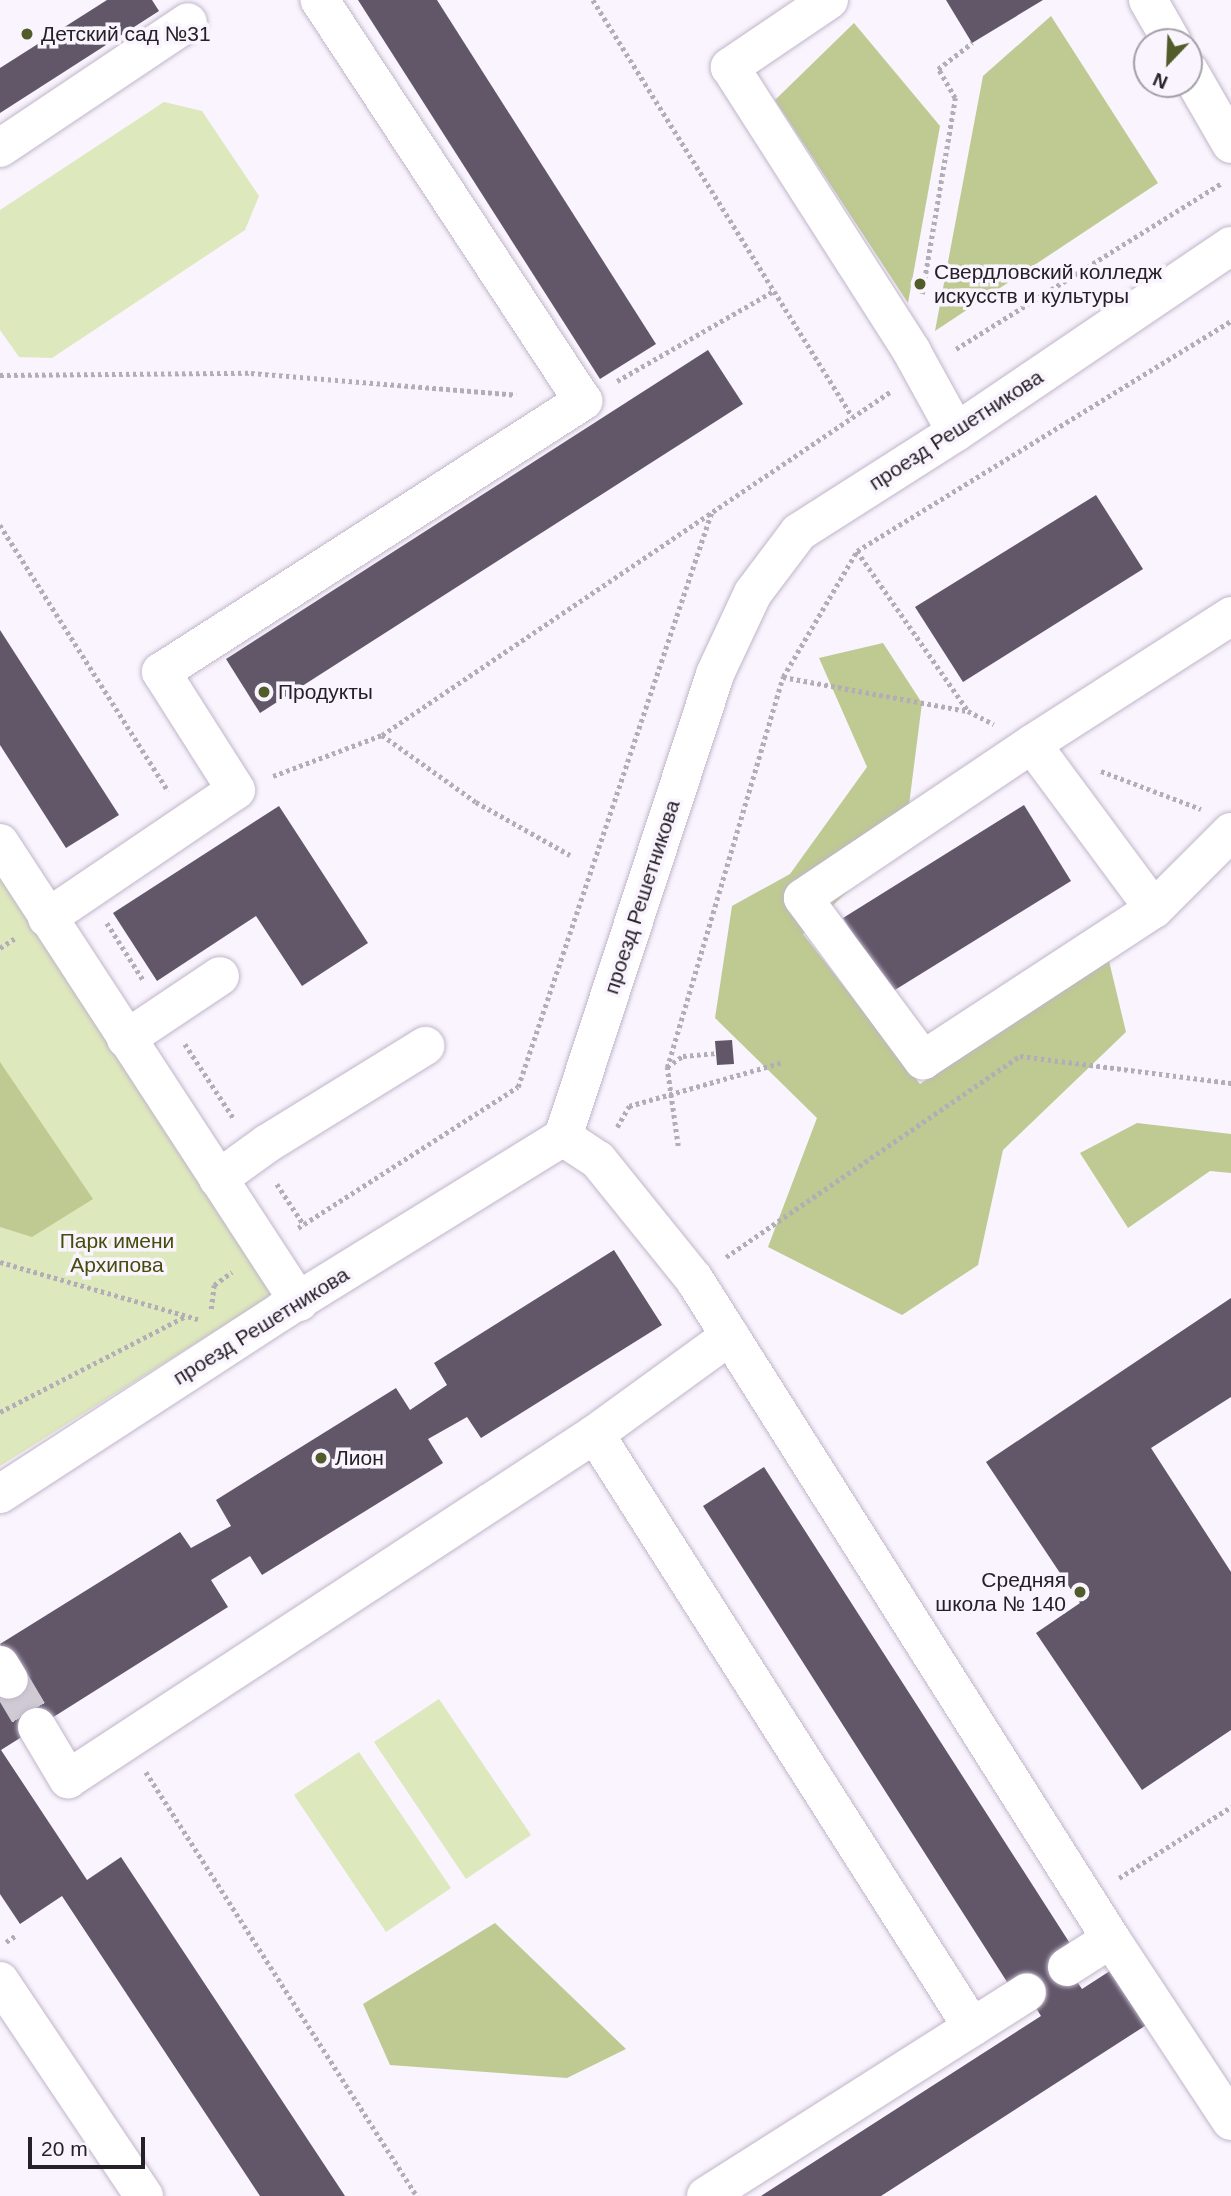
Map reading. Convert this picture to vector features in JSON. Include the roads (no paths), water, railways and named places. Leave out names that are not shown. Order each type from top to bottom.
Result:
[{"type":"street","points":[[47,918],[236,790],[161,672],[583,401],[320,0]]},
{"type":"street","points":[[829,0],[730,67],[917,361],[956,432]]},
{"type":"street","points":[[1147,0],[1164,28]]},
{"type":"street","points":[[0,148],[188,22]]},
{"type":"street","points":[[1203,96],[1231,144]]},
{"type":"street","name":"проезд Решетникова","points":[[0,1494],[563,1137],[715,674],[753,593],[799,532],[956,432],[1231,246]]},
{"type":"street","points":[[1231,616],[1032,744],[803,898],[923,1060],[1154,909],[1231,832]]},
{"type":"street","points":[[1032,744],[1154,909]]},
{"type":"street","points":[[0,843],[299,1302]]},
{"type":"street","points":[[126,1039],[220,976]]},
{"type":"street","points":[[218,1179],[256,1152],[425,1046]]},
{"type":"street","points":[[563,1137],[598,1160],[694,1279],[1111,1939],[1231,2121]]},
{"type":"street","points":[[37,1727],[68,1779],[595,1434],[730,1336]]},
{"type":"street","points":[[595,1434],[972,2027]]},
{"type":"street","points":[[1067,1967],[1111,1939]]},
{"type":"street","points":[[0,1981],[144,2196]]},
{"type":"street","points":[[706,2196],[1027,1993]]},
{"type":"tunnel","points":[[9,1680],[37,1727]]},
{"type":"place","name":"Детский сад №31","points":[[27,34]]},
{"type":"place","name":"Свердловский колледж искусств и культуры","points":[[920,284]]},
{"type":"place","name":"Продукты","points":[[264,692]]},
{"type":"place","name":"Лион","points":[[321,1458]]},
{"type":"place","name":"Средняя школа № 140","points":[[1080,1592]]},
{"type":"park label","name":"Парк имени Архипова","points":[[117,1253]]}]
